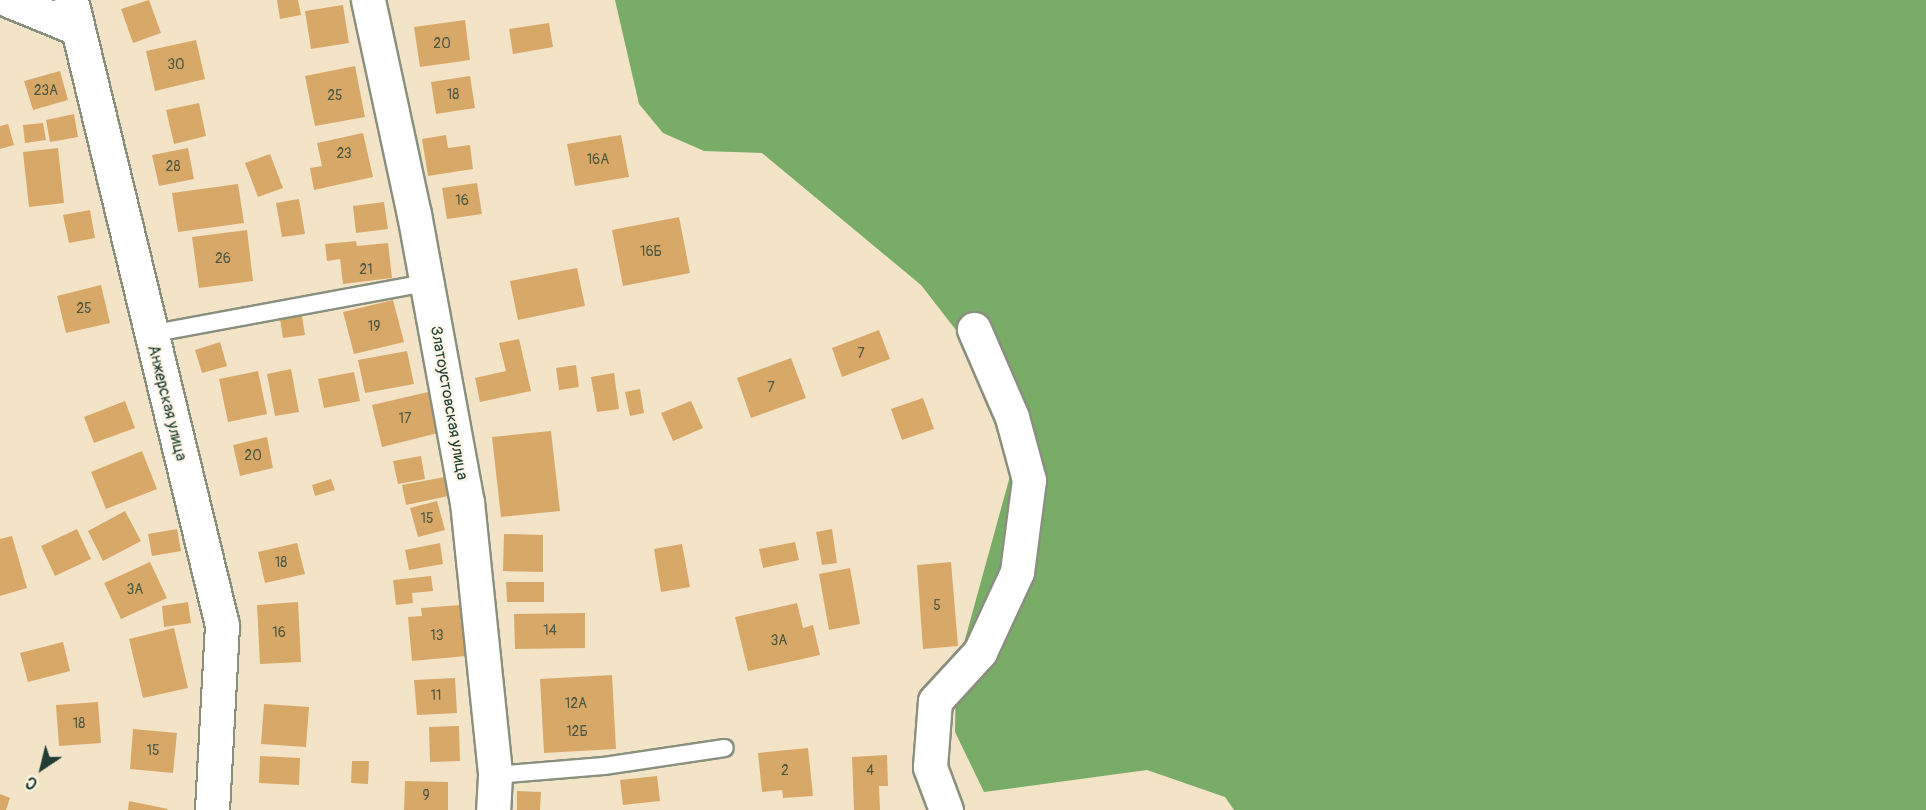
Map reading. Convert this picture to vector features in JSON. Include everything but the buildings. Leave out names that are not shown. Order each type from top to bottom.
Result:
[{"type":"street","points":[[8,0],[73,13]]},
{"type":"street","name":"Златоустовская улица","points":[[368,0],[426,283],[467,502],[495,775],[493,810]]},
{"type":"street","name":"Анжерская улица","points":[[73,13],[222,625],[212,810]]},
{"type":"street","points":[[946,810],[930,767],[935,701],[980,652],[1017,572],[1029,480],[1012,417],[974,329]]},
{"type":"lane","points":[[150,334],[426,283]]},
{"type":"lane","points":[[495,775],[604,766],[725,748]]},
{"type":"green space","points":[[615,0],[1926,0],[1926,810],[1234,810],[1225,797],[1147,770],[984,792],[955,732],[956,672],[1010,476],[973,352],[921,285],[762,153],[704,151],[663,133],[639,104]]}]
